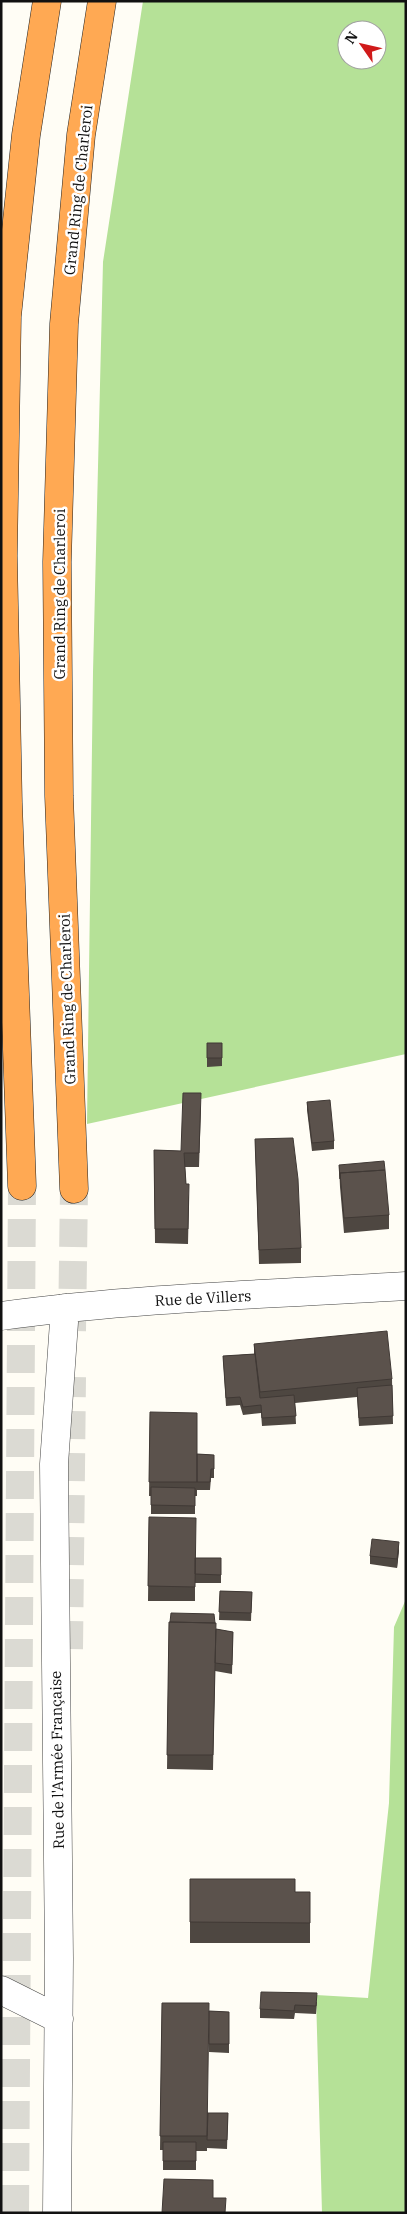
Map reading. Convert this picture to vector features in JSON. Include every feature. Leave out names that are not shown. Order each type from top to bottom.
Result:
[{"type":"highway","points":[[22,1186],[8,803],[4,566],[7,316],[26,135],[47,1]]},
{"type":"highway","name":"Grand Ring de Charleroi","points":[[74,1188],[59,796],[57,562],[64,324],[82,135],[102,1]]},
{"type":"street","name":"Rue de Villers","points":[[1,1316],[65,1308],[406,1286]]},
{"type":"street","name":"Rue de l'Armée Française","points":[[57,2213],[58,2019],[54,1464],[65,1308]]},
{"type":"street","points":[[1,1990],[58,2019]]},
{"type":"green space","points":[[143,1],[406,1],[406,1054],[87,1124],[93,672],[103,262]]},
{"type":"green space","points":[[406,1599],[406,2213],[322,2213],[316,1995],[368,1998],[389,1803],[394,1627]]},
{"type":"building","points":[[207,1043],[222,1043],[222,1058],[207,1058]]},
{"type":"building","points":[[183,1093],[201,1093],[199,1153],[184,1153],[186,1184],[189,1184],[188,1229],[155,1229],[154,1150],[181,1151]]},
{"type":"building","points":[[330,1100],[334,1141],[312,1143],[307,1102]]},
{"type":"building","points":[[293,1138],[298,1179],[301,1248],[259,1250],[255,1139]]},
{"type":"building","points":[[384,1161],[385,1170],[340,1173],[340,1179],[339,1165]]},
{"type":"building","points":[[385,1170],[389,1215],[344,1218],[340,1173]]},
{"type":"building","points":[[387,1331],[392,1379],[260,1392],[254,1344]]},
{"type":"building","points":[[255,1354],[260,1398],[294,1395],[296,1416],[262,1418],[261,1405],[243,1407],[240,1397],[226,1398],[223,1356]]},
{"type":"building","points":[[392,1385],[393,1416],[359,1418],[357,1388]]},
{"type":"building","points":[[150,1412],[197,1413],[197,1482],[149,1482]]},
{"type":"building","points":[[197,1454],[214,1455],[214,1469],[211,1469],[210,1482],[197,1482]]},
{"type":"building","points":[[151,1487],[195,1488],[195,1506],[151,1505]]},
{"type":"building","points":[[149,1517],[196,1518],[195,1587],[148,1586]]},
{"type":"building","points":[[372,1539],[399,1542],[397,1559],[370,1556]]},
{"type":"building","points":[[195,1558],[221,1558],[221,1575],[195,1574]]},
{"type":"building","points":[[220,1591],[252,1592],[251,1613],[219,1612]]},
{"type":"building","points":[[171,1613],[214,1614],[215,1623],[170,1622]]},
{"type":"building","points":[[169,1622],[216,1623],[213,1755],[167,1755]]},
{"type":"building","points":[[216,1629],[233,1632],[232,1665],[215,1663]]},
{"type":"building","points":[[190,1879],[295,1879],[295,1892],[310,1892],[310,1923],[190,1922]]},
{"type":"building","points":[[261,1992],[317,1993],[316,2006],[295,2005],[294,2011],[260,2009]]},
{"type":"building","points":[[162,2003],[209,2003],[207,2136],[160,2136]]},
{"type":"building","points":[[209,2011],[229,2012],[229,2044],[209,2044]]},
{"type":"building","points":[[208,2113],[228,2113],[227,2140],[207,2140]]},
{"type":"building","points":[[163,2142],[196,2142],[196,2161],[163,2161]]},
{"type":"building","points":[[164,2179],[213,2180],[213,2198],[226,2198],[225,2213],[162,2213]]},
{"type":"tunnel","points":[[15,2213],[22,1186]]},
{"type":"tunnel","points":[[72,1331],[74,1189]]},
{"type":"tunnel","points":[[69,1649],[72,1377]]}]
